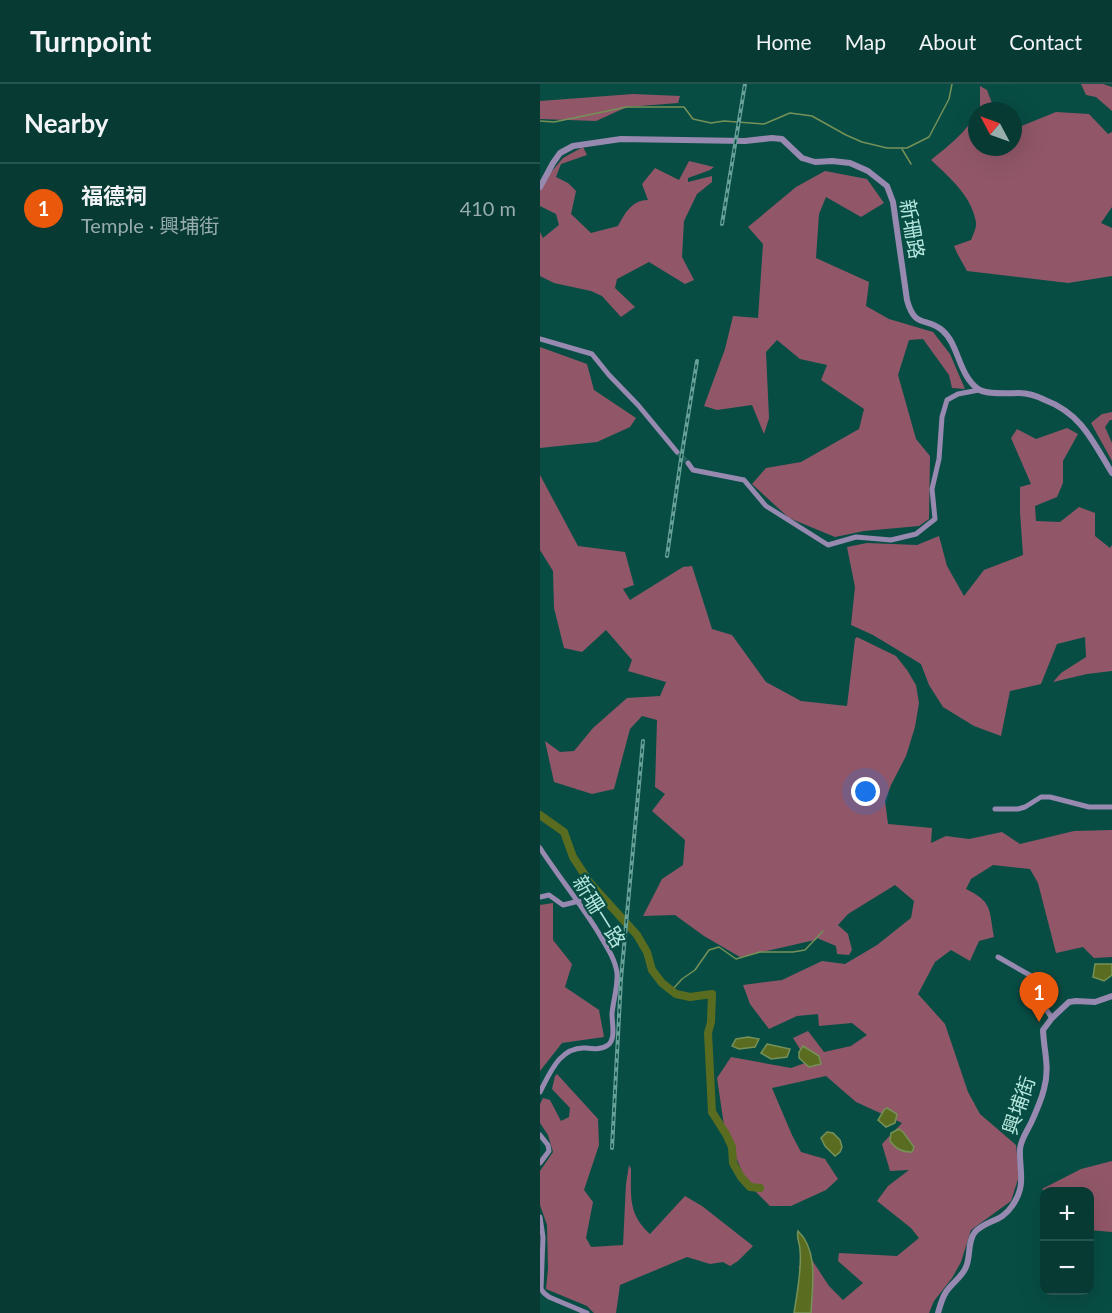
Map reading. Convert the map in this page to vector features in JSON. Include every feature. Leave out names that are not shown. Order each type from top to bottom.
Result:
[{"type":"street","name":"新珊路","points":[[540,187],[560,153],[573,146],[621,140],[782,139],[802,158],[815,162],[850,163],[868,171],[887,186],[893,202],[910,309],[915,317],[940,328],[947,335],[966,375],[979,390]]},
{"type":"street","points":[[540,339],[592,354],[678,452]]},
{"type":"street","points":[[688,463],[693,470],[744,480],[766,506],[828,545],[856,537],[891,540],[916,534],[935,519],[932,489],[939,459],[942,417],[947,400],[958,394],[979,390],[1033,395],[1065,409],[1081,423],[1112,472]]},
{"type":"street","points":[[995,809],[1018,809],[1041,797],[1050,797],[1089,807],[1112,807]]},
{"type":"street","name":"新珊一路","points":[[540,848],[579,901],[613,960],[617,974],[612,1039],[608,1045],[596,1049],[575,1048],[565,1053],[556,1062],[540,1092]]},
{"type":"street","points":[[540,897],[549,895],[563,905],[579,901]]},
{"type":"street","points":[[998,957],[1033,977],[1042,1004],[1052,1018],[1069,1002],[1095,1002],[1112,996]]},
{"type":"street","name":"興埔街","points":[[938,1313],[947,1291],[967,1266],[973,1234],[1003,1216],[1013,1206],[1019,1194],[1022,1178],[1020,1148],[1044,1089],[1047,1070],[1043,1030],[1052,1018]]},
{"type":"street","points":[[540,1135],[549,1151],[540,1163]]},
{"type":"street","points":[[540,1217],[543,1237],[541,1288],[549,1297],[587,1313]]},
{"type":"shaded area","points":[[1081,84],[1103,84],[1112,87],[1112,111],[1096,97],[1086,95]]},
{"type":"shaded area","points":[[980,86],[987,90],[992,102],[980,102]]},
{"type":"shaded area","points":[[633,94],[680,96],[678,103],[627,107],[596,121],[540,119],[540,101]]},
{"type":"shaded area","points":[[1056,112],[1089,114],[1108,134],[1112,132],[1112,207],[1101,223],[1112,228],[1112,276],[1068,283],[967,271],[954,246],[971,240],[976,224],[973,212],[965,195],[931,160],[968,125],[968,156],[1022,156],[1022,126]]},
{"type":"shaded area","points":[[583,147],[587,155],[561,164],[556,177],[568,183],[576,191],[571,214],[591,233],[618,226],[633,205],[648,200],[642,184],[655,168],[679,180],[689,161],[714,167],[688,178],[688,182],[712,176],[712,182],[697,194],[684,221],[682,257],[694,280],[685,284],[649,262],[617,279],[615,288],[635,307],[621,317],[602,296],[591,291],[554,283],[540,276],[540,232],[543,238],[559,225],[556,214],[540,206],[540,190],[543,182],[563,158]]},
{"type":"shaded area","points":[[825,171],[867,179],[884,203],[861,217],[826,197],[819,214],[816,258],[869,282],[866,306],[889,319],[933,332],[950,354],[965,389],[952,388],[949,375],[923,339],[909,340],[898,375],[916,439],[930,456],[929,519],[919,526],[864,531],[835,537],[789,518],[752,484],[766,468],[801,462],[859,429],[864,409],[821,380],[827,365],[800,359],[777,340],[766,352],[769,418],[764,434],[752,405],[717,410],[704,406],[725,349],[733,316],[758,318],[763,244],[748,227],[796,187]]},
{"type":"shaded area","points":[[540,347],[587,364],[594,390],[636,418],[630,427],[597,442],[540,448]]},
{"type":"shaded area","points":[[1112,412],[1112,420],[1105,427],[1112,443],[1112,461],[1091,423],[1102,414]]},
{"type":"shaded area","points":[[1067,428],[1078,434],[1063,461],[1063,483],[1057,497],[1035,506],[1036,521],[1060,522],[1079,507],[1095,513],[1095,536],[1110,548],[1112,545],[1112,671],[1053,682],[1061,673],[1086,657],[1085,637],[1057,644],[1041,684],[1010,691],[1001,736],[974,726],[943,707],[929,685],[921,664],[873,635],[851,625],[855,587],[847,547],[867,543],[917,545],[939,536],[947,566],[964,596],[984,570],[1023,555],[1020,487],[1031,484],[1011,438],[1017,429],[1036,439]]},
{"type":"shaded area","points":[[540,475],[578,546],[625,552],[634,585],[623,589],[630,600],[683,567],[692,566],[712,629],[732,635],[766,682],[801,701],[847,706],[857,637],[896,656],[916,685],[919,703],[915,727],[906,756],[885,801],[888,824],[932,828],[931,843],[946,836],[969,839],[1002,832],[1020,844],[1074,831],[1112,830],[1112,957],[1094,958],[1083,947],[1056,953],[1038,883],[1030,869],[993,865],[971,879],[966,889],[981,898],[988,908],[994,937],[979,941],[970,961],[951,950],[935,962],[918,994],[945,1024],[968,1092],[980,1114],[1016,1145],[1019,1176],[1011,1201],[971,1230],[961,1262],[934,1301],[929,1313],[803,1313],[799,1266],[812,1260],[829,1286],[843,1300],[863,1283],[838,1261],[839,1253],[897,1256],[919,1238],[911,1228],[877,1201],[888,1186],[909,1170],[890,1171],[882,1144],[902,1123],[856,1102],[826,1076],[772,1088],[801,1152],[825,1159],[838,1179],[826,1190],[791,1206],[770,1206],[747,1183],[725,1132],[717,1078],[731,1057],[791,1068],[808,1062],[793,1038],[808,1031],[824,1052],[851,1046],[867,1035],[852,1023],[819,1026],[818,1014],[797,1016],[769,1029],[750,1004],[743,985],[782,980],[822,961],[845,964],[877,945],[911,918],[914,901],[895,885],[848,914],[838,925],[848,934],[852,950],[849,955],[837,954],[836,946],[817,938],[740,957],[704,936],[675,915],[643,916],[662,879],[683,865],[685,840],[652,811],[665,794],[655,787],[657,720],[642,716],[630,729],[614,789],[592,794],[554,782],[545,741],[560,752],[574,751],[593,728],[627,698],[660,696],[666,682],[628,671],[632,660],[606,630],[582,652],[564,648],[554,608],[553,571],[540,550]]},
{"type":"shaded area","points":[[553,903],[553,940],[572,964],[565,987],[599,1010],[604,1037],[562,1043],[540,1071],[540,905]]},
{"type":"shaded area","points":[[1095,964],[1112,964],[1112,975],[1104,981],[1093,977]]},
{"type":"shaded area","points":[[748,1037],[759,1039],[755,1047],[739,1049],[732,1046],[736,1039]]},
{"type":"shaded area","points":[[767,1044],[790,1049],[787,1057],[771,1059],[761,1053]]},
{"type":"shaded area","points":[[803,1046],[819,1056],[821,1064],[809,1067],[799,1058],[799,1052]]},
{"type":"shaded area","points":[[557,1074],[598,1119],[599,1145],[584,1190],[593,1202],[586,1238],[591,1247],[623,1245],[629,1165],[634,1212],[650,1234],[685,1196],[702,1206],[753,1246],[730,1266],[723,1262],[710,1264],[687,1257],[620,1285],[616,1313],[594,1313],[587,1306],[546,1289],[547,1225],[540,1205],[540,1171],[553,1152],[548,1135],[540,1123],[540,1104],[543,1098],[550,1100],[561,1121],[569,1117],[570,1108],[552,1089]]},
{"type":"shaded area","points":[[887,1108],[897,1114],[895,1123],[886,1127],[878,1120]]},
{"type":"shaded area","points":[[899,1129],[914,1147],[912,1152],[900,1150],[890,1141],[891,1133]]},
{"type":"shaded area","points":[[827,1132],[833,1133],[840,1140],[842,1147],[835,1156],[821,1138]]},
{"type":"shaded area","points":[[1112,1161],[1112,1232],[1094,1230],[1094,1187],[1046,1187],[1081,1169]]},
{"type":"shaded area","points":[[798,1231],[805,1239],[812,1259],[811,1313],[794,1313],[800,1265]]},
{"type":"waterway","points":[[540,121],[554,122],[627,107],[684,107],[693,119],[711,123],[724,121],[764,124],[790,113],[812,116],[862,142],[887,148],[907,148],[929,137],[949,99],[952,84]]},
{"type":"waterway","points":[[902,149],[911,164]]},
{"type":"waterway","points":[[540,815],[564,832],[573,857],[590,883],[637,935],[647,952],[652,970],[662,983],[676,994],[690,997],[712,994],[711,1022],[708,1033],[712,1112],[732,1147],[733,1163],[741,1177],[750,1187],[760,1188]]},
{"type":"waterway","points":[[672,990],[695,970],[709,950],[719,947],[736,959],[760,952],[793,952],[805,950],[823,931]]},
{"type":"tunnel","points":[[677,452],[688,463]]},
{"type":"railway","points":[[722,224],[745,84]]},
{"type":"railway","points":[[667,556],[697,361]]},
{"type":"railway","points":[[612,1148],[621,979],[643,741]]},
{"type":"place","name":"福德祠","points":[[1039,1022]]}]
